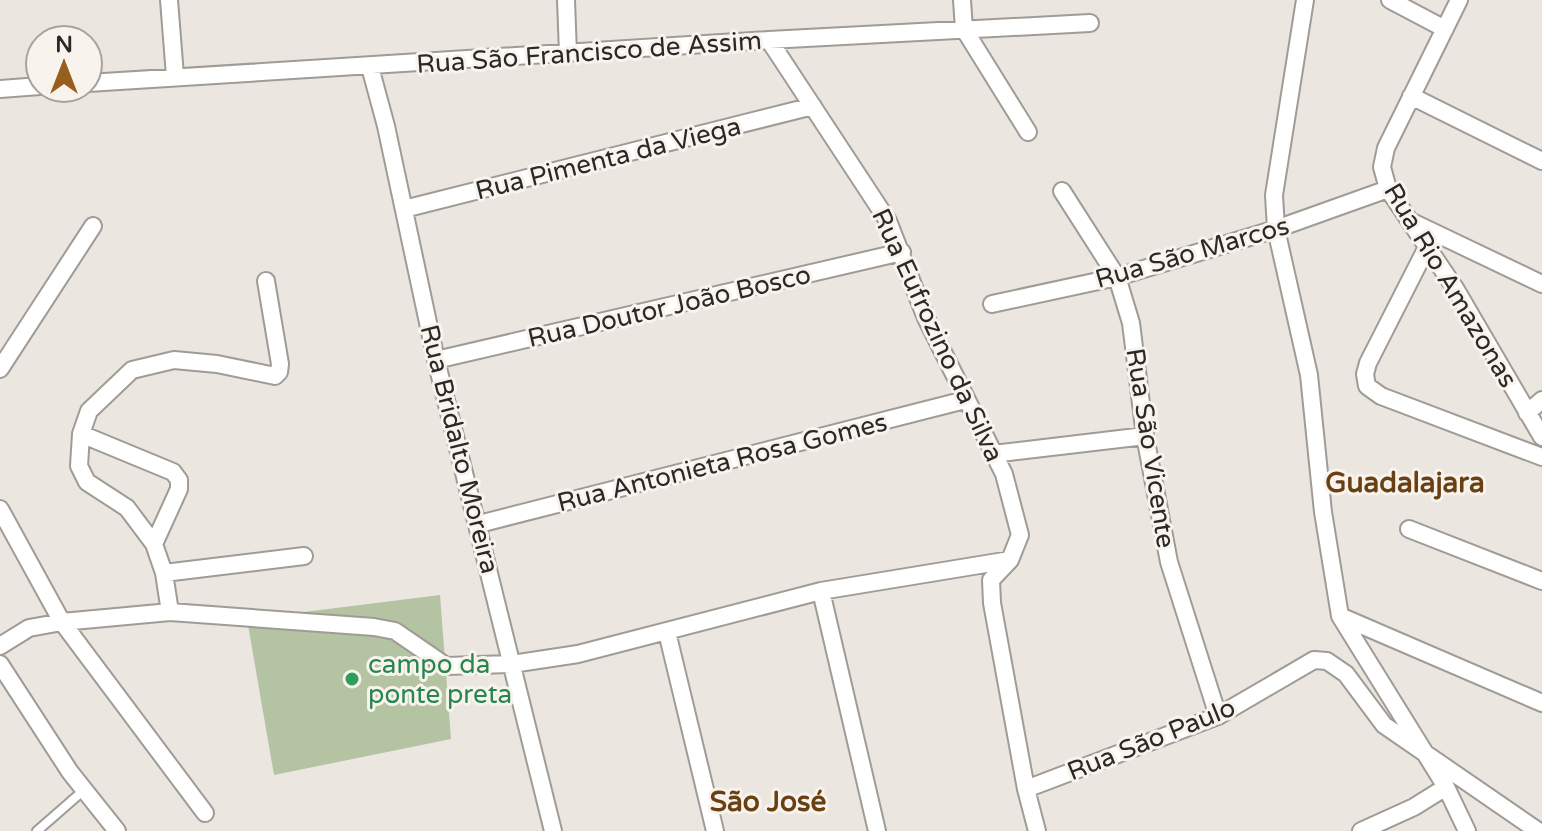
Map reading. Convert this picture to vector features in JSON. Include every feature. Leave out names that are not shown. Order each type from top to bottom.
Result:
[{"type":"street","points":[[169,0],[175,76]]},
{"type":"street","points":[[566,0],[568,54]]},
{"type":"street","points":[[962,0],[964,29],[1028,132]]},
{"type":"street","points":[[1305,0],[1274,195],[1276,229],[1309,375],[1323,512],[1340,616],[1446,787],[1467,831]]},
{"type":"street","points":[[1390,0],[1445,29]]},
{"type":"street","name":"Rua Rio Amazonas","points":[[1459,0],[1386,148],[1382,167],[1388,189],[1455,288],[1542,437]]},
{"type":"street","name":"Rua São Francisco de Assim","points":[[104,82],[1090,23]]},
{"type":"street","name":"Rua Eufrozino da Silva","points":[[769,40],[888,221],[926,318],[1004,474],[1020,535],[1010,560],[991,580],[992,603],[1026,789],[1037,831]]},
{"type":"street","name":"Rua Bridalto Moreira","points":[[370,67],[386,126],[436,360],[553,831]]},
{"type":"street","points":[[0,89],[24,87]]},
{"type":"street","points":[[1411,96],[1542,161]]},
{"type":"street","name":"Rua Pimenta da Viega","points":[[404,209],[813,106]]},
{"type":"street","name":"Rua São Marcos","points":[[992,304],[1117,277],[1276,229],[1388,189]]},
{"type":"street","name":"Rua São Vicente","points":[[1062,191],[1117,277],[1131,323],[1145,436],[1169,562],[1218,716]]},
{"type":"street","points":[[1410,221],[1542,284]]},
{"type":"street","points":[[0,369],[93,226]]},
{"type":"street","points":[[1426,249],[1368,363],[1365,374],[1367,386],[1381,396],[1542,457]]},
{"type":"street","name":"Rua Doutor João Bosco","points":[[436,360],[902,252]]},
{"type":"street","points":[[170,612],[164,573],[154,544],[127,508],[87,482],[79,466],[81,434],[89,411],[132,370],[174,360],[217,364],[275,376],[280,364],[266,281]]},
{"type":"street","name":"Rua Antonieta Rosa Gomes","points":[[479,524],[965,400]]},
{"type":"street","points":[[1527,413],[1542,400]]},
{"type":"street","points":[[81,434],[173,472],[179,480],[179,489],[154,544]]},
{"type":"street","points":[[993,454],[1145,436]]},
{"type":"street","points":[[0,509],[62,622],[205,813]]},
{"type":"street","points":[[1409,529],[1542,581]]},
{"type":"street","points":[[164,573],[304,556]]},
{"type":"street","points":[[0,646],[29,628],[170,612],[374,627],[403,635],[446,666],[512,664],[578,654],[821,591],[1010,560]]},
{"type":"street","points":[[821,591],[877,831]]},
{"type":"street","points":[[1340,616],[1542,703]]},
{"type":"street","points":[[667,632],[715,831]]},
{"type":"street","name":"Rua São Paulo","points":[[1026,789],[1218,716],[1314,660],[1327,661],[1346,674],[1384,725],[1422,749]]},
{"type":"street","points":[[0,664],[17,694],[84,790],[117,831]]},
{"type":"street","points":[[1422,749],[1538,831]]},
{"type":"street","points":[[1361,831],[1414,807],[1446,787]]},
{"type":"lane","points":[[37,831],[84,790]]},
{"type":"green space","name":"campo da ponte preta","points":[[440,595],[451,739],[274,775],[247,619]]},
{"type":"place","name":"campo da ponte preta","points":[[352,679]]},
{"type":"district","name":"Guadalajara","points":[[1405,482]]},
{"type":"district","name":"São José","points":[[768,801]]}]
